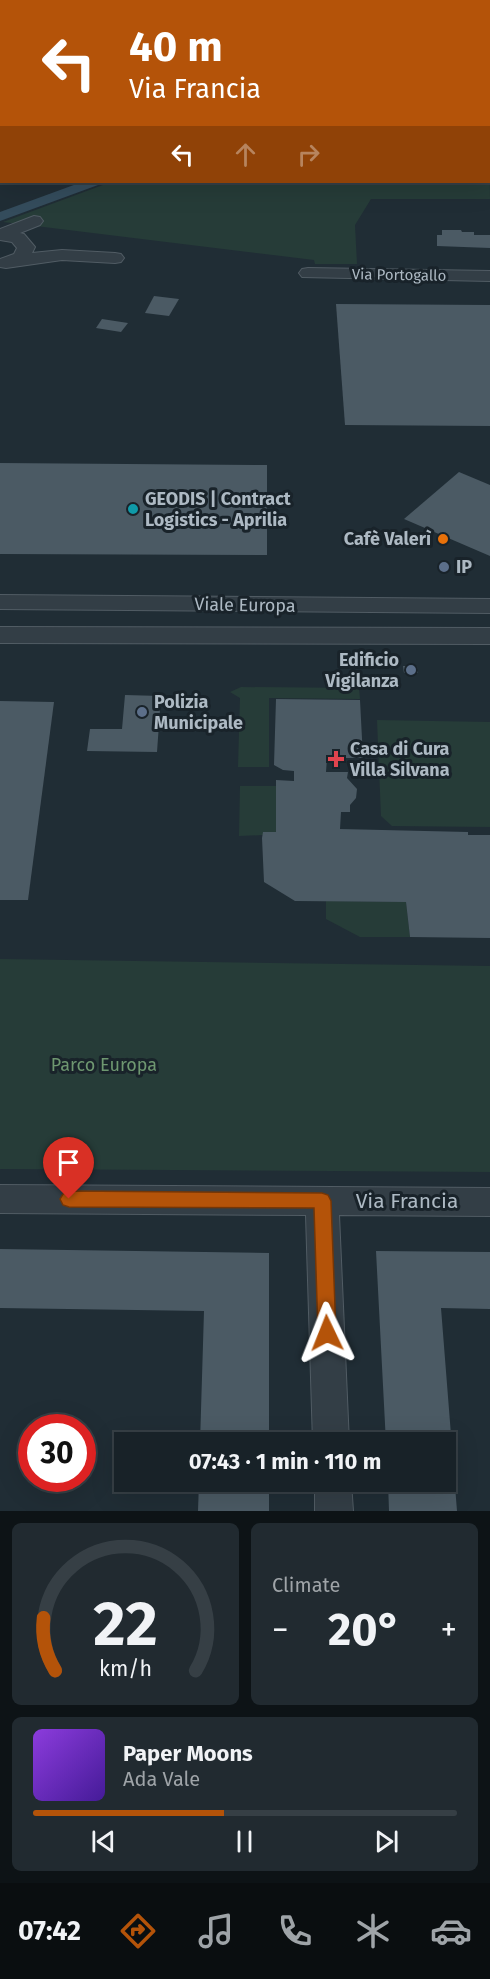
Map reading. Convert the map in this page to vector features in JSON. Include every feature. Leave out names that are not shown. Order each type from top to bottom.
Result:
[{"type":"street","points":[[17,233],[39,247],[82,251],[94,256]]},
{"type":"street","points":[[7,263],[25,252],[26,247],[17,233]]},
{"type":"street","points":[[7,263],[39,256],[116,258]]},
{"type":"street","name":"Via Portogallo","points":[[308,273],[490,276]]},
{"type":"street","name":"Viale Europa","points":[[0,602],[490,606]]},
{"type":"street","name":"Viale Europa","points":[[0,635],[490,636]]},
{"type":"street","name":"Via Francia","points":[[0,1199],[490,1202]]},
{"type":"street","points":[[322,1201],[331,1432]]},
{"type":"street","points":[[333,1492],[334,1511]]},
{"type":"green space","points":[[108,183],[490,183],[490,199],[371,199],[355,225],[357,264],[315,264],[314,260],[3,222]]},
{"type":"green space","points":[[241,687],[359,688],[360,699],[269,698],[269,767],[238,767],[240,698],[230,692]]},
{"type":"green space","points":[[377,720],[490,722],[490,827],[392,826],[381,816]]},
{"type":"green space","points":[[240,786],[277,786],[276,832],[239,836]]},
{"type":"green space","points":[[326,901],[406,902],[410,937],[360,937],[326,919]]},
{"type":"green space","name":"Parco Europa","points":[[0,959],[490,966],[490,1172],[0,1169]]},
{"type":"building","points":[[442,230],[461,230],[462,232],[474,232],[474,235],[490,235],[490,248],[437,246],[437,235],[442,235]]},
{"type":"building","points":[[154,296],[179,299],[169,316],[145,313]]},
{"type":"building","points":[[336,304],[490,305],[490,426],[345,425]]},
{"type":"building","points":[[102,319],[128,323],[121,332],[96,328]]},
{"type":"building","name":"GEODIS | Contract Logistics - Aprilia","points":[[0,463],[267,465],[267,555],[0,554]]},
{"type":"building","points":[[459,472],[490,485],[490,556],[404,519]]},
{"type":"building","name":"Edificio Vigilanza","points":[[403,666],[417,666],[418,673],[404,673]]},
{"type":"building","name":"Polizia Municipale","points":[[125,695],[161,696],[157,752],[87,751],[90,729],[122,729]]},
{"type":"building","points":[[276,699],[360,700],[363,758],[327,758],[326,772],[348,772],[347,778],[357,789],[356,798],[350,805],[350,812],[341,812],[340,829],[468,832],[468,835],[490,835],[490,938],[410,937],[406,902],[295,901],[264,882],[262,838],[263,832],[276,832],[276,780],[294,781],[294,771],[283,770],[274,765]]},
{"type":"building","points":[[0,701],[54,702],[28,900],[0,900]]},
{"type":"building","points":[[0,1249],[269,1253],[269,1432],[200,1432],[204,1311],[0,1308]]},
{"type":"building","points":[[376,1251],[490,1252],[490,1309],[441,1308],[451,1432],[385,1432]]},
{"type":"building","points":[[199,1492],[269,1492],[269,1511],[198,1511]]},
{"type":"building","points":[[388,1492],[456,1492],[457,1511],[389,1511]]},
{"type":"waterway","points":[[0,217],[90,183]]},
{"type":"place","name":"GEODIS | Contract Logistics - Aprilia","points":[[133,509]]},
{"type":"place","name":"Cafè Valerì","points":[[443,539]]},
{"type":"place","name":"IP","points":[[444,567]]},
{"type":"place","name":"Edificio Vigilanza","points":[[411,670]]},
{"type":"place","name":"Polizia Municipale","points":[[142,712]]},
{"type":"place","name":"Casa di Cura Villa Silvana","points":[[336,759]]},
{"type":"route","points":[[69,1199],[322,1201],[327,1333]]}]
